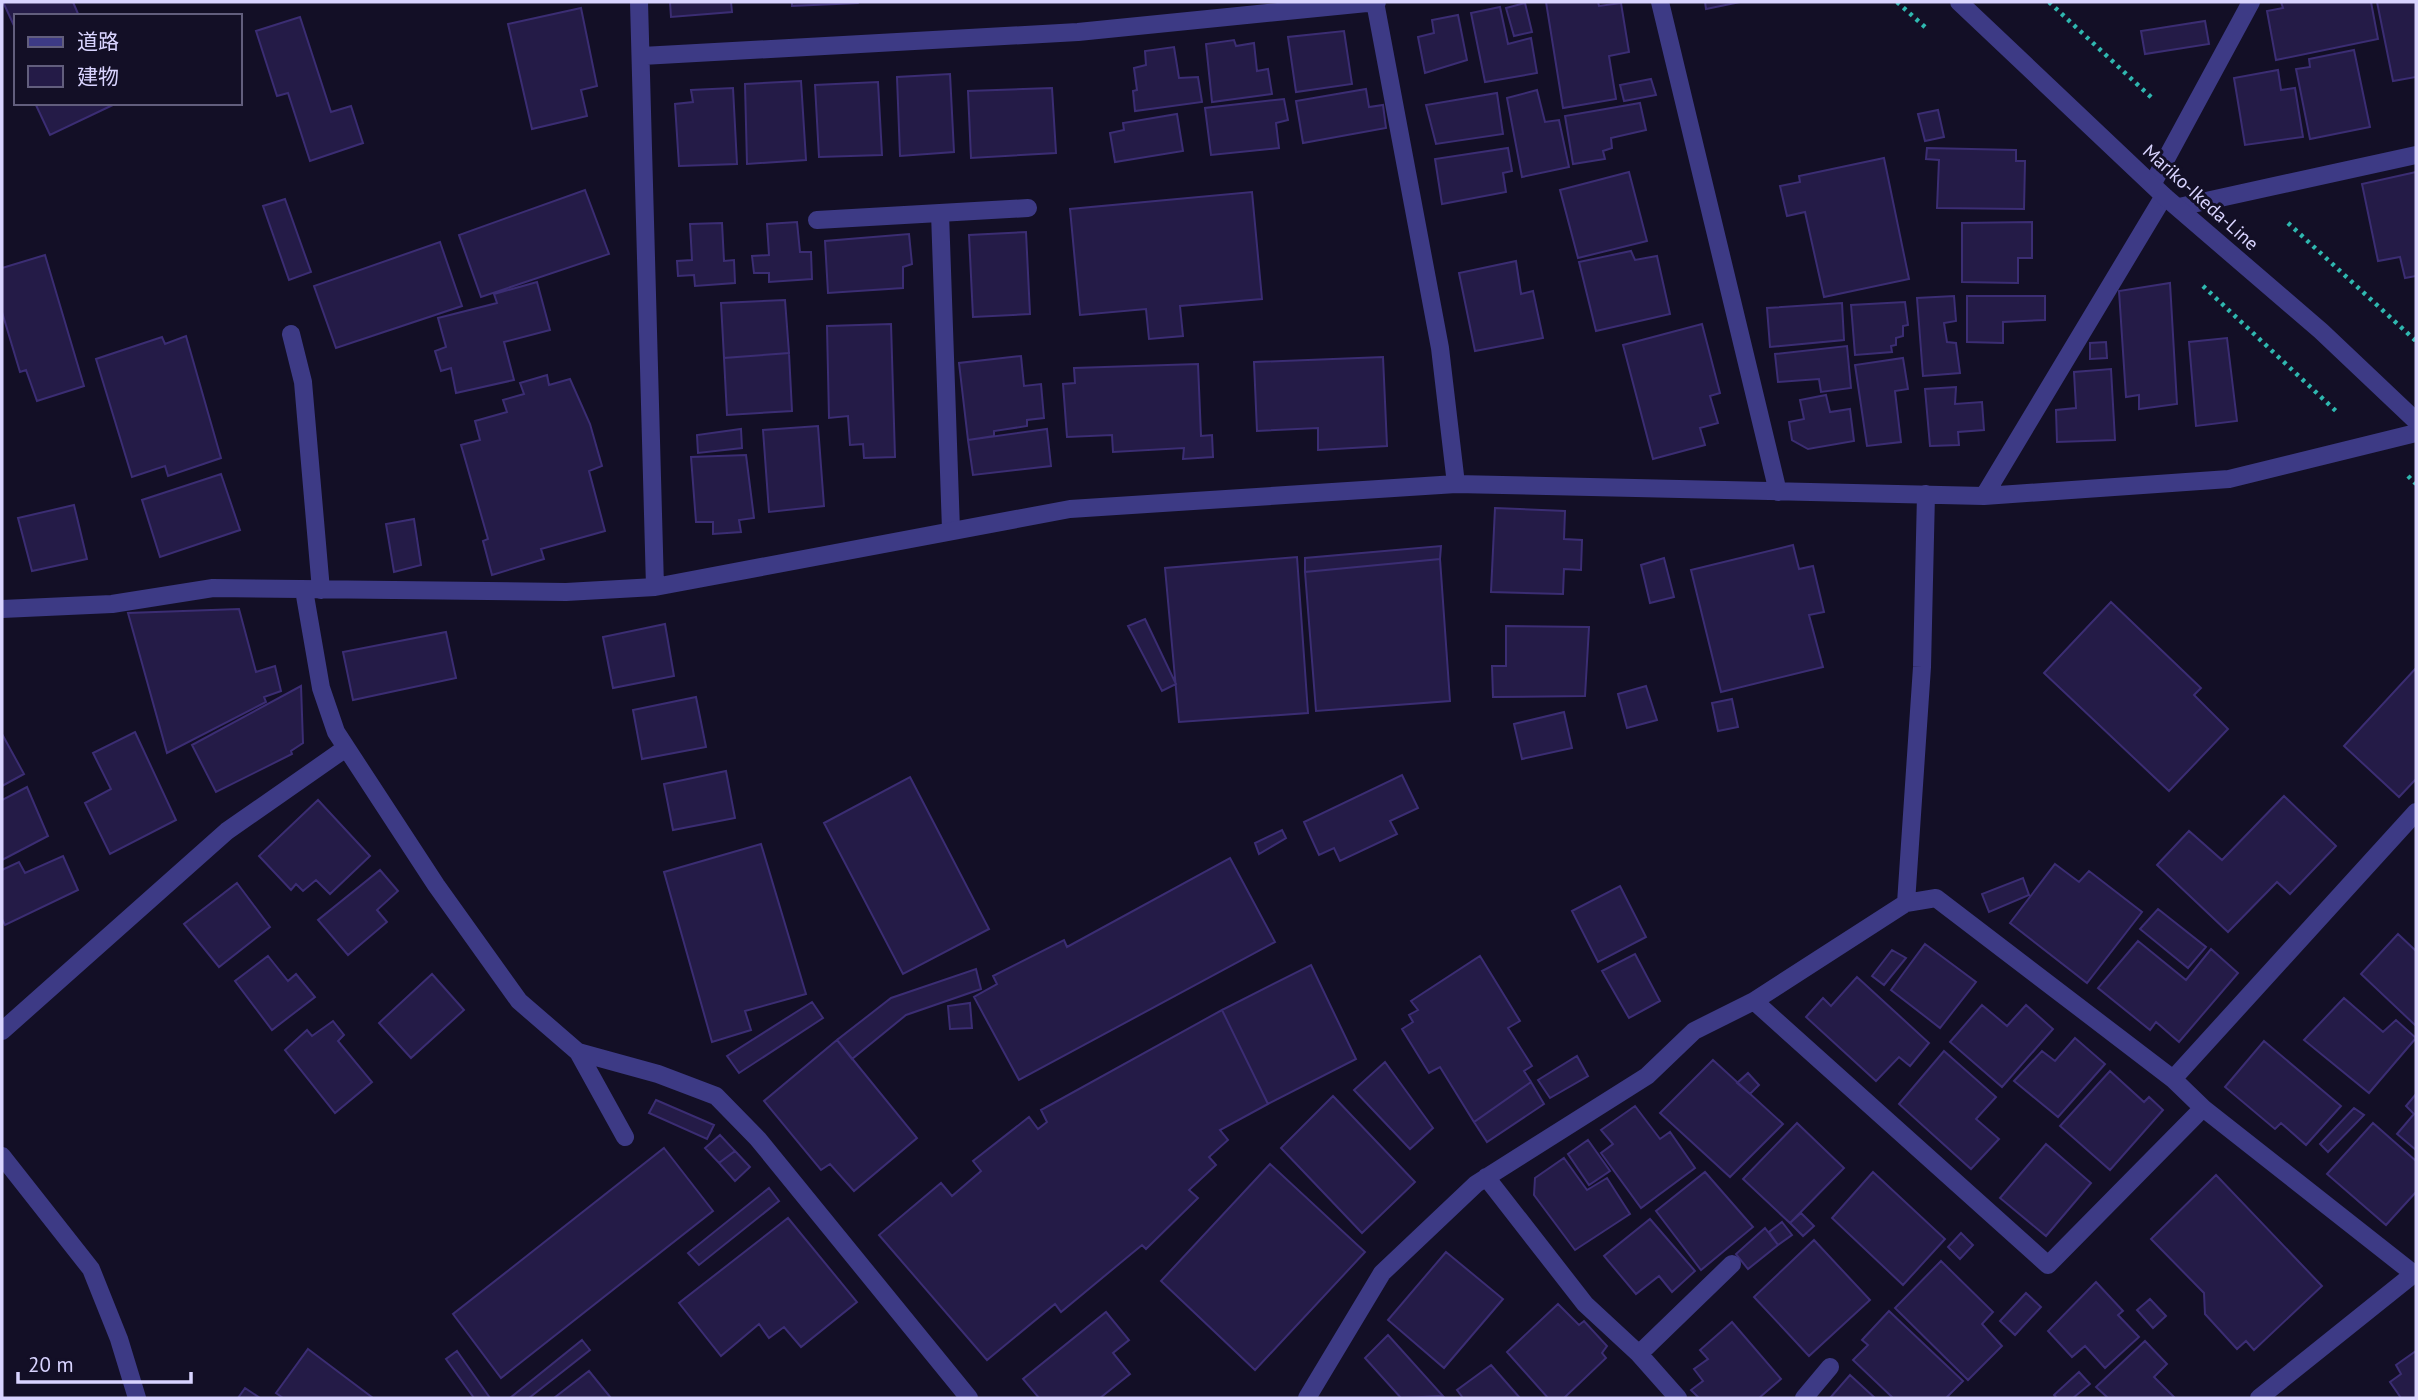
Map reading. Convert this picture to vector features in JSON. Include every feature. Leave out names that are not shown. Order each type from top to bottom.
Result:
[{"type":"street","points":[[639,2],[655,587]]},
{"type":"street","points":[[642,56],[1078,32],[1376,2],[1440,348],[1456,484]]},
{"type":"street","points":[[1660,2],[1777,492]]},
{"type":"street","name":"Mariko-Ikeda-Line","points":[[1959,2],[2158,189],[2321,331],[2416,421]]},
{"type":"street","points":[[1984,496],[2158,189],[2251,2]]},
{"type":"street","points":[[2179,207],[2416,155]]},
{"type":"street","points":[[817,220],[1028,208]]},
{"type":"street","points":[[940,213],[951,530]]},
{"type":"street","points":[[291,334],[303,382],[312,590],[321,688],[336,732],[436,885],[519,1001],[578,1052],[625,1137]]},
{"type":"street","points":[[2,609],[112,604],[213,588],[566,592],[655,587],[1070,509],[1456,484],[1984,496],[2229,479],[2416,433]]},
{"type":"street","points":[[1906,903],[1922,667],[1926,494]]},
{"type":"street","points":[[2,1031],[227,831],[346,748]]},
{"type":"street","points":[[2173,1079],[2416,812]]},
{"type":"street","points":[[1307,1398],[1382,1273],[1486,1177],[1647,1076],[1694,1031],[1754,1001],[1906,903],[1936,898],[2173,1079],[2203,1108],[2415,1273],[2259,1398]]},
{"type":"street","points":[[1754,1001],[2048,1265],[2203,1108]]},
{"type":"street","points":[[578,1052],[658,1074],[716,1096],[758,1139],[969,1398]]},
{"type":"street","points":[[2,1156],[90,1269],[119,1339],[137,1398]]},
{"type":"street","points":[[1486,1177],[1585,1304],[1639,1354],[1678,1398]]},
{"type":"street","points":[[1639,1354],[1732,1264]]},
{"type":"street","points":[[1804,1398],[1830,1367]]},
{"type":"building","points":[[3,2],[73,2],[78,14],[14,14],[14,26]]},
{"type":"building","points":[[670,2],[731,2],[732,12],[671,17]]},
{"type":"building","points":[[792,2],[856,2],[857,3],[792,6]]},
{"type":"building","points":[[1546,2],[1598,2],[1599,6],[1621,3],[1629,52],[1609,56],[1616,99],[1563,108]]},
{"type":"building","points":[[1705,2],[1740,2],[1706,9]]},
{"type":"building","points":[[2281,2],[2371,2],[2378,39],[2276,60],[2267,11],[2283,8]]},
{"type":"building","points":[[2377,2],[2416,2],[2416,77],[2393,81]]},
{"type":"building","points":[[1525,3],[1532,32],[1514,36],[1506,8]]},
{"type":"building","points":[[1500,7],[1508,44],[1531,38],[1537,73],[1485,82],[1471,13]]},
{"type":"building","points":[[581,8],[597,86],[581,90],[587,116],[532,129],[508,24]]},
{"type":"building","points":[[1458,15],[1467,60],[1425,73],[1418,37],[1434,33],[1432,20]]},
{"type":"building","points":[[300,17],[331,112],[351,106],[363,143],[310,161],[288,93],[277,96],[256,31]]},
{"type":"building","points":[[2205,21],[2209,44],[2145,54],[2141,31]]},
{"type":"building","points":[[1344,31],[1352,84],[1296,92],[1288,37]]},
{"type":"building","points":[[1234,40],[1236,46],[1254,43],[1257,71],[1268,69],[1272,94],[1212,102],[1206,44]]},
{"type":"building","points":[[1174,47],[1179,78],[1198,77],[1202,102],[1135,111],[1133,91],[1137,90],[1134,68],[1146,65],[1145,51]]},
{"type":"building","points":[[2354,50],[2370,127],[2310,139],[2296,69],[2310,67],[2309,59]]},
{"type":"building","points":[[2278,70],[2281,90],[2295,88],[2303,137],[2245,145],[2234,78]]},
{"type":"building","points":[[950,74],[954,152],[900,156],[897,77]]},
{"type":"building","points":[[1651,79],[1656,95],[1624,101],[1620,85]]},
{"type":"building","points":[[801,81],[806,160],[747,164],[745,84]]},
{"type":"building","points":[[878,82],[882,155],[819,157],[815,85]]},
{"type":"building","points":[[733,88],[737,164],[679,166],[675,104],[693,102],[691,90]]},
{"type":"building","points":[[1052,88],[1056,153],[971,158],[968,91]]},
{"type":"building","points":[[1366,89],[1369,107],[1383,105],[1386,128],[1303,143],[1296,101]]},
{"type":"building","points":[[1537,90],[1545,122],[1559,120],[1569,167],[1522,177],[1507,98]]},
{"type":"building","points":[[1497,93],[1503,134],[1436,144],[1426,105]]},
{"type":"building","points":[[1284,99],[1288,120],[1276,123],[1279,148],[1211,155],[1205,108]]},
{"type":"building","points":[[1640,103],[1646,130],[1611,138],[1612,148],[1603,151],[1605,159],[1573,164],[1565,116]]},
{"type":"building","points":[[36,105],[113,105],[50,135]]},
{"type":"building","points":[[1938,110],[1944,137],[1925,141],[1918,114]]},
{"type":"building","points":[[1177,114],[1183,151],[1115,162],[1110,133],[1124,130],[1123,123]]},
{"type":"building","points":[[1508,148],[1512,171],[1503,173],[1506,192],[1442,204],[1435,159]]},
{"type":"building","points":[[1927,148],[2016,150],[2016,161],[2025,161],[2024,209],[1937,208],[1939,160],[1926,159]]},
{"type":"building","points":[[1884,158],[1909,279],[1824,297],[1805,212],[1787,216],[1780,186],[1800,182],[1799,176]]},
{"type":"building","points":[[1629,172],[1647,241],[1578,258],[1560,190]]},
{"type":"building","points":[[2416,172],[2416,276],[2405,278],[2400,257],[2378,261],[2362,184]]},
{"type":"building","points":[[585,190],[609,254],[481,297],[459,235]]},
{"type":"building","points":[[1252,192],[1262,299],[1180,306],[1183,336],[1149,339],[1146,309],[1080,315],[1070,209]]},
{"type":"building","points":[[285,199],[311,272],[289,280],[263,206]]},
{"type":"building","points":[[797,222],[800,252],[811,252],[812,279],[769,282],[769,273],[754,273],[752,256],[769,255],[767,224]]},
{"type":"building","points":[[2032,222],[2032,258],[2018,258],[2018,283],[1962,282],[1962,223]]},
{"type":"building","points":[[722,223],[724,261],[734,260],[735,283],[695,286],[694,275],[678,276],[677,261],[692,260],[690,224]]},
{"type":"building","points":[[1026,232],[1030,314],[973,317],[969,235]]},
{"type":"building","points":[[909,234],[912,264],[903,267],[903,288],[828,293],[825,241]]},
{"type":"building","points":[[440,242],[462,306],[336,348],[314,286]]},
{"type":"building","points":[[1631,251],[1635,260],[1657,256],[1670,314],[1596,331],[1579,262]]},
{"type":"building","points":[[45,255],[84,386],[37,401],[26,370],[20,372],[2,312],[2,268]]},
{"type":"building","points":[[1516,261],[1521,294],[1533,291],[1543,338],[1475,351],[1459,273]]},
{"type":"building","points":[[537,282],[550,330],[504,342],[514,380],[456,393],[451,368],[441,371],[435,351],[446,347],[438,318],[497,303],[494,294]]},
{"type":"building","points":[[2170,283],[2177,404],[2139,409],[2139,395],[2126,397],[2119,291]]},
{"type":"building","points":[[1954,296],[1956,321],[1944,323],[1947,342],[1956,343],[1960,373],[1923,376],[1917,298]]},
{"type":"building","points":[[1967,296],[2045,296],[2045,320],[2003,322],[2003,343],[1967,342]]},
{"type":"building","points":[[785,300],[789,353],[724,358],[721,303]]},
{"type":"building","points":[[1905,302],[1908,325],[1903,326],[1903,336],[1896,338],[1896,345],[1891,346],[1892,352],[1855,355],[1851,305]]},
{"type":"building","points":[[1842,303],[1844,340],[1770,347],[1767,308]]},
{"type":"building","points":[[891,324],[895,457],[864,458],[863,444],[850,445],[848,416],[829,418],[827,326]]},
{"type":"building","points":[[1702,324],[1720,393],[1710,396],[1718,423],[1700,428],[1705,445],[1653,459],[1623,345]]},
{"type":"building","points":[[186,336],[221,458],[168,476],[165,466],[132,477],[96,359],[162,337],[165,344]]},
{"type":"building","points":[[2227,338],[2237,421],[2196,426],[2189,342]]},
{"type":"building","points":[[2106,342],[2107,358],[2090,359],[2090,343]]},
{"type":"building","points":[[1847,346],[1851,388],[1821,392],[1819,379],[1778,382],[1775,354]]},
{"type":"building","points":[[789,353],[792,411],[727,415],[724,358]]},
{"type":"building","points":[[1021,356],[1024,386],[1041,384],[1044,418],[1027,420],[1027,426],[994,431],[994,436],[968,440],[959,363]]},
{"type":"building","points":[[1383,357],[1387,446],[1318,450],[1318,428],[1257,431],[1254,362]]},
{"type":"building","points":[[1903,358],[1908,389],[1895,391],[1901,442],[1867,446],[1855,365]]},
{"type":"building","points":[[1198,364],[1201,436],[1212,435],[1213,457],[1183,459],[1184,448],[1113,452],[1112,435],[1067,437],[1063,384],[1075,383],[1074,368]]},
{"type":"building","points":[[2111,369],[2115,440],[2057,442],[2056,410],[2076,408],[2074,372]]},
{"type":"building","points":[[547,375],[549,385],[570,379],[590,424],[602,466],[589,471],[605,531],[541,549],[544,559],[492,575],[483,541],[488,539],[461,445],[480,440],[475,421],[507,412],[503,400],[524,394],[520,383]]},
{"type":"building","points":[[1956,387],[1955,404],[1982,402],[1984,430],[1958,432],[1959,445],[1930,446],[1925,389]]},
{"type":"building","points":[[1826,395],[1830,412],[1850,409],[1854,441],[1808,449],[1792,440],[1789,422],[1804,419],[1800,400]]},
{"type":"building","points":[[818,426],[824,506],[769,512],[763,430]]},
{"type":"building","points":[[741,429],[742,448],[698,453],[697,435]]},
{"type":"building","points":[[1047,429],[1051,466],[973,475],[968,440]]},
{"type":"building","points":[[746,455],[754,518],[739,520],[741,532],[713,534],[713,522],[696,522],[691,457]]},
{"type":"building","points":[[221,474],[240,530],[160,557],[142,500]]},
{"type":"building","points":[[74,505],[87,559],[32,571],[18,518]]},
{"type":"building","points":[[1495,508],[1565,511],[1564,539],[1582,540],[1581,570],[1564,569],[1563,594],[1491,592]]},
{"type":"building","points":[[414,519],[421,565],[394,572],[386,524]]},
{"type":"building","points":[[1793,545],[1799,569],[1813,566],[1824,612],[1809,615],[1823,667],[1721,692],[1691,570]]},
{"type":"building","points":[[1441,546],[1440,559],[1305,572],[1305,558]]},
{"type":"building","points":[[1297,557],[1308,713],[1179,722],[1165,568]]},
{"type":"building","points":[[1664,558],[1674,597],[1650,603],[1641,565]]},
{"type":"building","points":[[1440,559],[1450,701],[1316,711],[1305,572]]},
{"type":"building","points":[[2111,602],[2201,688],[2194,695],[2228,729],[2169,791],[2044,673]]},
{"type":"building","points":[[239,609],[256,672],[275,666],[281,691],[264,697],[266,702],[167,753],[128,613]]},
{"type":"building","points":[[1145,619],[1176,684],[1162,691],[1128,626]]},
{"type":"building","points":[[665,624],[674,676],[613,688],[603,637]]},
{"type":"building","points":[[1506,626],[1589,627],[1585,696],[1493,697],[1492,666],[1506,666]]},
{"type":"building","points":[[446,632],[456,678],[353,700],[343,652]]},
{"type":"building","points":[[2416,668],[2416,779],[2399,797],[2344,746]]},
{"type":"building","points":[[301,686],[303,743],[291,751],[292,754],[216,792],[192,745]]},
{"type":"building","points":[[1646,686],[1657,720],[1627,728],[1618,694]]},
{"type":"building","points":[[696,697],[706,747],[642,759],[633,710]]},
{"type":"building","points":[[1732,699],[1738,727],[1718,731],[1712,703]]},
{"type":"building","points":[[1564,712],[1572,748],[1522,759],[1514,724]]},
{"type":"building","points":[[135,732],[176,820],[110,854],[85,803],[111,789],[93,753]]},
{"type":"building","points":[[2,734],[24,774],[2,786]]},
{"type":"building","points":[[726,771],[735,818],[673,830],[664,784]]},
{"type":"building","points":[[1402,775],[1418,808],[1390,821],[1397,834],[1340,861],[1334,848],[1319,855],[1304,822]]},
{"type":"building","points":[[910,777],[989,929],[903,974],[824,823]]},
{"type":"building","points":[[27,787],[48,836],[2,860],[2,800]]},
{"type":"building","points":[[2284,796],[2336,846],[2290,894],[2277,882],[2228,932],[2157,865],[2189,831],[2222,860]]},
{"type":"building","points":[[318,800],[370,856],[330,894],[316,880],[303,891],[296,884],[291,890],[259,856]]},
{"type":"building","points":[[1282,830],[1286,838],[1259,854],[1255,843]]},
{"type":"building","points":[[761,844],[806,994],[745,1011],[751,1030],[712,1042],[664,872]]},
{"type":"building","points":[[63,856],[78,890],[5,925],[2,919],[2,870],[19,862],[25,873]]},
{"type":"building","points":[[1230,858],[1275,942],[1019,1080],[974,997],[997,984],[993,976],[1064,940],[1067,947]]},
{"type":"building","points":[[2055,864],[2079,882],[2089,871],[2142,912],[2087,983],[2010,923]]},
{"type":"building","points":[[380,870],[398,891],[377,910],[387,922],[348,955],[318,920]]},
{"type":"building","points":[[2023,878],[2029,895],[1989,912],[1982,894]]},
{"type":"building","points":[[237,883],[270,927],[219,967],[184,924]]},
{"type":"building","points":[[1620,886],[1646,937],[1598,962],[1572,911]]},
{"type":"building","points":[[2158,909],[2206,947],[2188,968],[2140,929]]},
{"type":"building","points":[[2398,934],[2416,951],[2416,1026],[2361,974]]},
{"type":"building","points":[[2138,941],[2186,980],[2211,949],[2238,973],[2179,1042],[2156,1022],[2150,1030],[2098,988]]},
{"type":"building","points":[[1925,944],[1976,982],[1940,1028],[1891,990]]},
{"type":"building","points":[[1892,950],[1906,958],[1884,985],[1872,976]]},
{"type":"building","points":[[1635,954],[1660,1001],[1629,1018],[1602,971]]},
{"type":"building","points":[[268,956],[288,981],[296,974],[315,997],[272,1030],[235,981]]},
{"type":"building","points":[[1480,956],[1520,1021],[1508,1028],[1532,1066],[1524,1071],[1531,1082],[1474,1122],[1440,1067],[1429,1073],[1402,1029],[1413,1022],[1409,1015],[1418,1010],[1411,1001]]},
{"type":"building","points":[[1311,965],[1356,1059],[1268,1104],[1222,1010]]},
{"type":"building","points":[[976,969],[981,989],[906,1015],[852,1059],[837,1040],[891,998]]},
{"type":"building","points":[[432,974],[464,1010],[411,1058],[379,1023]]},
{"type":"building","points":[[1857,977],[1929,1043],[1910,1066],[1899,1057],[1876,1081],[1806,1017],[1823,998],[1831,1006]]},
{"type":"building","points":[[2344,998],[2383,1032],[2396,1020],[2416,1038],[2369,1093],[2304,1040]]},
{"type":"building","points":[[812,1002],[823,1018],[739,1073],[727,1056]]},
{"type":"building","points":[[970,1003],[972,1028],[950,1029],[948,1006]]},
{"type":"building","points":[[1982,1005],[2007,1026],[2026,1005],[2053,1029],[2002,1087],[1950,1042]]},
{"type":"building","points":[[1222,1010],[1268,1104],[1220,1130],[1228,1140],[1209,1157],[1216,1165],[1189,1190],[1198,1198],[1146,1249],[1142,1245],[1061,1312],[1055,1304],[987,1360],[879,1235],[941,1183],[952,1196],[981,1171],[973,1161],[1029,1117],[1038,1129],[1047,1122],[1041,1110]]},
{"type":"building","points":[[333,1021],[344,1035],[338,1041],[372,1082],[335,1113],[285,1050],[307,1030],[312,1036]]},
{"type":"building","points":[[2075,1038],[2105,1064],[2058,1117],[2014,1081],[2042,1051],[2055,1061]]},
{"type":"building","points":[[837,1040],[917,1138],[854,1191],[830,1164],[821,1170],[764,1101]]},
{"type":"building","points":[[2264,1041],[2341,1106],[2306,1145],[2281,1123],[2275,1129],[2225,1087]]},
{"type":"building","points":[[1944,1051],[1996,1097],[1976,1119],[1999,1139],[1971,1169],[1899,1104]]},
{"type":"building","points":[[1577,1056],[1588,1076],[1550,1098],[1538,1080]]},
{"type":"building","points":[[1713,1060],[1783,1124],[1730,1177],[1660,1113]]},
{"type":"building","points":[[1385,1062],[1433,1128],[1410,1149],[1354,1090]]},
{"type":"building","points":[[2110,1071],[2144,1102],[2149,1097],[2163,1110],[2110,1170],[2060,1126]]},
{"type":"building","points":[[1748,1073],[1759,1085],[1750,1094],[1737,1083]]},
{"type":"building","points":[[1531,1082],[1544,1104],[1487,1142],[1474,1122]]},
{"type":"building","points":[[2416,1094],[2416,1150],[2397,1134],[2414,1114],[2406,1106]]},
{"type":"building","points":[[1333,1096],[1415,1182],[1362,1233],[1281,1148]]},
{"type":"building","points":[[656,1100],[714,1125],[707,1139],[649,1113]]},
{"type":"building","points":[[1635,1106],[1660,1139],[1670,1132],[1695,1168],[1641,1208],[1601,1153],[1613,1144],[1601,1130]]},
{"type":"building","points":[[2354,1108],[2364,1115],[2328,1152],[2320,1144]]},
{"type":"building","points":[[1797,1123],[1844,1168],[1790,1223],[1743,1179]]},
{"type":"building","points":[[2373,1123],[2416,1161],[2416,1192],[2386,1225],[2327,1174]]},
{"type":"building","points":[[720,1135],[735,1151],[719,1163],[705,1148]]},
{"type":"building","points":[[1588,1140],[1610,1171],[1589,1185],[1568,1154]]},
{"type":"building","points":[[2046,1144],[2091,1183],[2046,1236],[2000,1198]]},
{"type":"building","points":[[664,1148],[713,1211],[501,1378],[453,1314]]},
{"type":"building","points":[[735,1151],[750,1167],[735,1181],[719,1163]]},
{"type":"building","points":[[1564,1158],[1587,1190],[1607,1178],[1630,1214],[1575,1250],[1534,1195],[1535,1178]]},
{"type":"building","points":[[1270,1164],[1365,1252],[1255,1370],[1161,1281]]},
{"type":"building","points":[[1705,1172],[1753,1227],[1701,1270],[1656,1211]]},
{"type":"building","points":[[1873,1172],[1945,1239],[1903,1285],[1832,1218]]},
{"type":"building","points":[[2216,1175],[2322,1286],[2254,1350],[2246,1341],[2237,1349],[2205,1314],[2204,1293],[2151,1239]]},
{"type":"building","points":[[769,1188],[779,1201],[699,1265],[688,1253]]},
{"type":"building","points":[[1801,1213],[1814,1226],[1803,1236],[1790,1223]]},
{"type":"building","points":[[788,1218],[857,1302],[801,1347],[784,1327],[769,1338],[759,1324],[721,1356],[679,1303]]},
{"type":"building","points":[[1650,1219],[1695,1271],[1672,1292],[1659,1276],[1636,1294],[1604,1256]]},
{"type":"building","points":[[1782,1222],[1792,1235],[1778,1245],[1769,1232]]},
{"type":"building","points":[[1765,1228],[1778,1245],[1748,1269],[1736,1254]]},
{"type":"building","points":[[1961,1233],[1973,1245],[1960,1259],[1948,1247]]},
{"type":"building","points":[[1814,1240],[1870,1300],[1809,1356],[1754,1297]]},
{"type":"building","points":[[1446,1252],[1503,1299],[1444,1368],[1388,1320]]},
{"type":"building","points":[[1941,1261],[1993,1312],[1982,1324],[2002,1346],[1968,1380],[1895,1308]]},
{"type":"building","points":[[2096,1282],[2123,1311],[2118,1315],[2139,1337],[2105,1368],[2085,1346],[2072,1357],[2048,1331]]},
{"type":"building","points":[[2026,1293],[2041,1307],[2015,1335],[2000,1321]]},
{"type":"building","points":[[2150,1299],[2166,1316],[2153,1328],[2137,1310]]},
{"type":"building","points":[[1558,1304],[1579,1325],[1584,1321],[1607,1346],[1602,1353],[1606,1358],[1564,1398],[1548,1398],[1507,1352]]},
{"type":"building","points":[[1889,1311],[1963,1381],[1946,1398],[1893,1398],[1853,1360],[1868,1345],[1862,1340]]},
{"type":"building","points":[[1106,1312],[1129,1340],[1113,1353],[1130,1374],[1100,1398],[1039,1398],[1023,1379]]},
{"type":"building","points":[[1732,1322],[1781,1379],[1759,1398],[1699,1398],[1691,1390],[1703,1381],[1694,1369],[1708,1359],[1700,1350]]},
{"type":"building","points":[[1388,1335],[1443,1396],[1401,1398],[1365,1358]]},
{"type":"building","points":[[582,1340],[590,1350],[529,1398],[510,1398]]},
{"type":"building","points":[[2145,1341],[2167,1364],[2154,1377],[2175,1398],[2108,1398],[2096,1387]]},
{"type":"building","points":[[308,1349],[373,1398],[283,1398],[276,1393]]},
{"type":"building","points":[[457,1351],[490,1398],[474,1398],[446,1359]]},
{"type":"building","points":[[2416,1351],[2416,1398],[2401,1398],[2390,1382],[2401,1374],[2396,1365]]},
{"type":"building","points":[[1491,1365],[1520,1398],[1463,1398],[1457,1390]]},
{"type":"building","points":[[589,1371],[611,1398],[554,1398]]},
{"type":"building","points":[[2079,1372],[2090,1384],[2073,1398],[2057,1398],[2054,1395]]},
{"type":"building","points":[[1850,1375],[1875,1398],[1830,1398]]},
{"type":"building","points":[[245,1388],[260,1398],[238,1398]]}]
